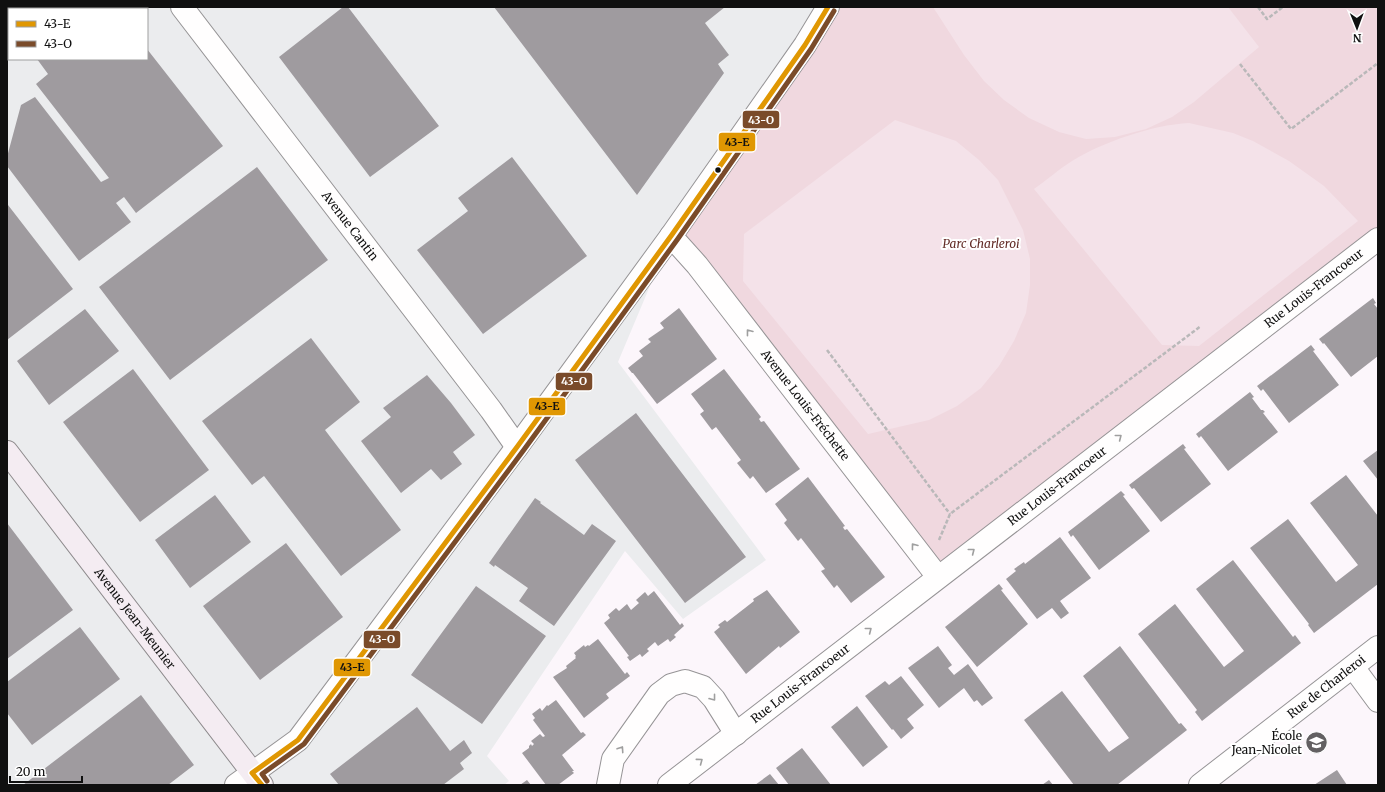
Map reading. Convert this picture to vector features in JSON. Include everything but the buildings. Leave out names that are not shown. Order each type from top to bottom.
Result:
[{"type":"street","name":"Avenue Cantin","points":[[182,7],[491,410],[517,447]]},
{"type":"street","points":[[250,781],[298,740],[517,447],[671,236],[805,45],[828,7]]},
{"type":"street","name":"Avenue Louis-Fréchette","points":[[671,236],[697,265],[933,571]]},
{"type":"street","name":"Rue Louis-Francoeur","points":[[669,785],[736,734],[933,571],[1378,239]]},
{"type":"street","name":"Avenue Jean-Meunier","points":[[7,452],[250,781]]},
{"type":"street","name":"Rue de Charleroi","points":[[1200,785],[1378,647]]},
{"type":"street","points":[[1353,667],[1378,700]]},
{"type":"street","points":[[608,785],[614,759],[643,716],[660,694],[671,685],[685,681],[703,687],[714,699],[736,734]]},
{"type":"path","points":[[1258,7],[1267,19],[1283,7]]},
{"type":"path","points":[[1240,64],[1291,129],[1378,63]]},
{"type":"path","points":[[933,571],[950,514],[1201,326]]},
{"type":"path","points":[[827,350],[950,514]]},
{"type":"shaded area","points":[[7,7],[825,7],[671,236],[618,362],[766,560],[683,619],[625,551],[487,756],[509,781],[504,785],[7,785]]},
{"type":"green space","name":"Parc Charleroi","points":[[825,7],[1378,7],[1378,239],[938,577],[671,236]]},
{"type":"green space","points":[[933,7],[1228,7],[1259,47],[1194,102],[1172,117],[1146,129],[1115,137],[1086,139],[1059,132],[1029,118],[1004,100],[984,81],[964,55]]},
{"type":"green space","points":[[895,120],[956,141],[979,160],[998,180],[1023,230],[1030,259],[1030,285],[1026,313],[1014,341],[999,366],[981,388],[957,406],[929,420],[868,434],[743,281],[744,234]]},
{"type":"green space","points":[[1189,123],[1233,133],[1253,141],[1289,161],[1324,186],[1358,221],[1199,346],[1162,345],[1034,189],[1067,164],[1098,147],[1159,127]]},
{"type":"transit line","name":"43-E","points":[[262,785],[252,773],[298,740],[517,447],[671,236],[805,45],[828,7]]},
{"type":"transit line","name":"43-O","points":[[267,781],[262,774],[304,744],[523,451],[677,240],[811,49],[834,11]]},
{"type":"place","name":"École Jean-Nicolet","points":[[1317,743]]}]
